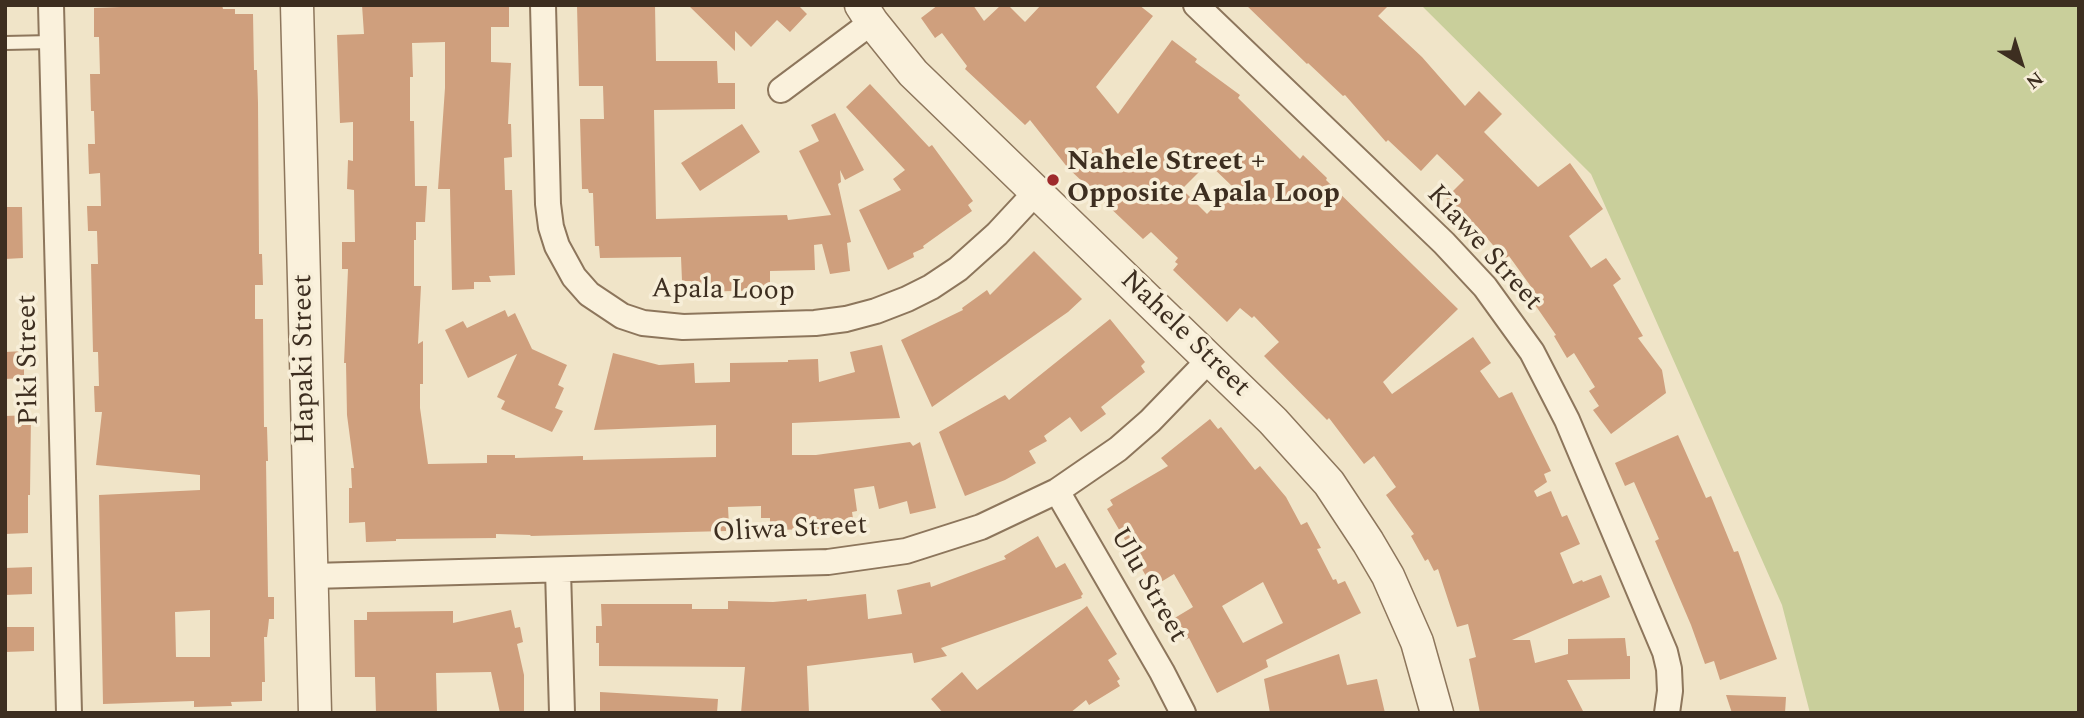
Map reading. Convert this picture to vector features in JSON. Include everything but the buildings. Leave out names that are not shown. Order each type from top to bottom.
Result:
[{"type":"street","name":"Piki Street","points":[[51,5],[69,713]]},
{"type":"street","name":"Hapaki Street","points":[[297,5],[315,713]]},
{"type":"street","name":"Apala Loop","points":[[542,5],[551,227],[560,254],[574,277],[589,294],[622,316],[643,323],[683,327],[815,323],[876,311],[919,293],[958,269],[997,234],[1036,192]]},
{"type":"street","name":"Kiawe Street","points":[[1196,5],[1444,243],[1485,287],[1532,352],[1567,420],[1665,652],[1670,691],[1667,713]]},
{"type":"street","name":"Nahele Street","points":[[866,14],[913,73],[1291,440],[1329,483],[1388,576],[1402,605],[1417,642],[1437,713]]},
{"type":"street","points":[[781,90],[866,14]]},
{"type":"street","name":"Oliwa Street","points":[[312,576],[828,562],[906,551],[981,527],[1057,491],[1118,449],[1150,421],[1209,360]]},
{"type":"street","name":"Ulu Street","points":[[1057,491],[1162,672],[1181,712]]},
{"type":"street","points":[[558,570],[562,713]]},
{"type":"lane","points":[[5,43],[52,42]]},
{"type":"green space","points":[[1421,5],[2079,5],[2079,713],[1810,713],[1782,605],[1591,174]]},
{"type":"place","name":"Nahele Street + Opposite Apala Loop","points":[[1053,180]]}]
